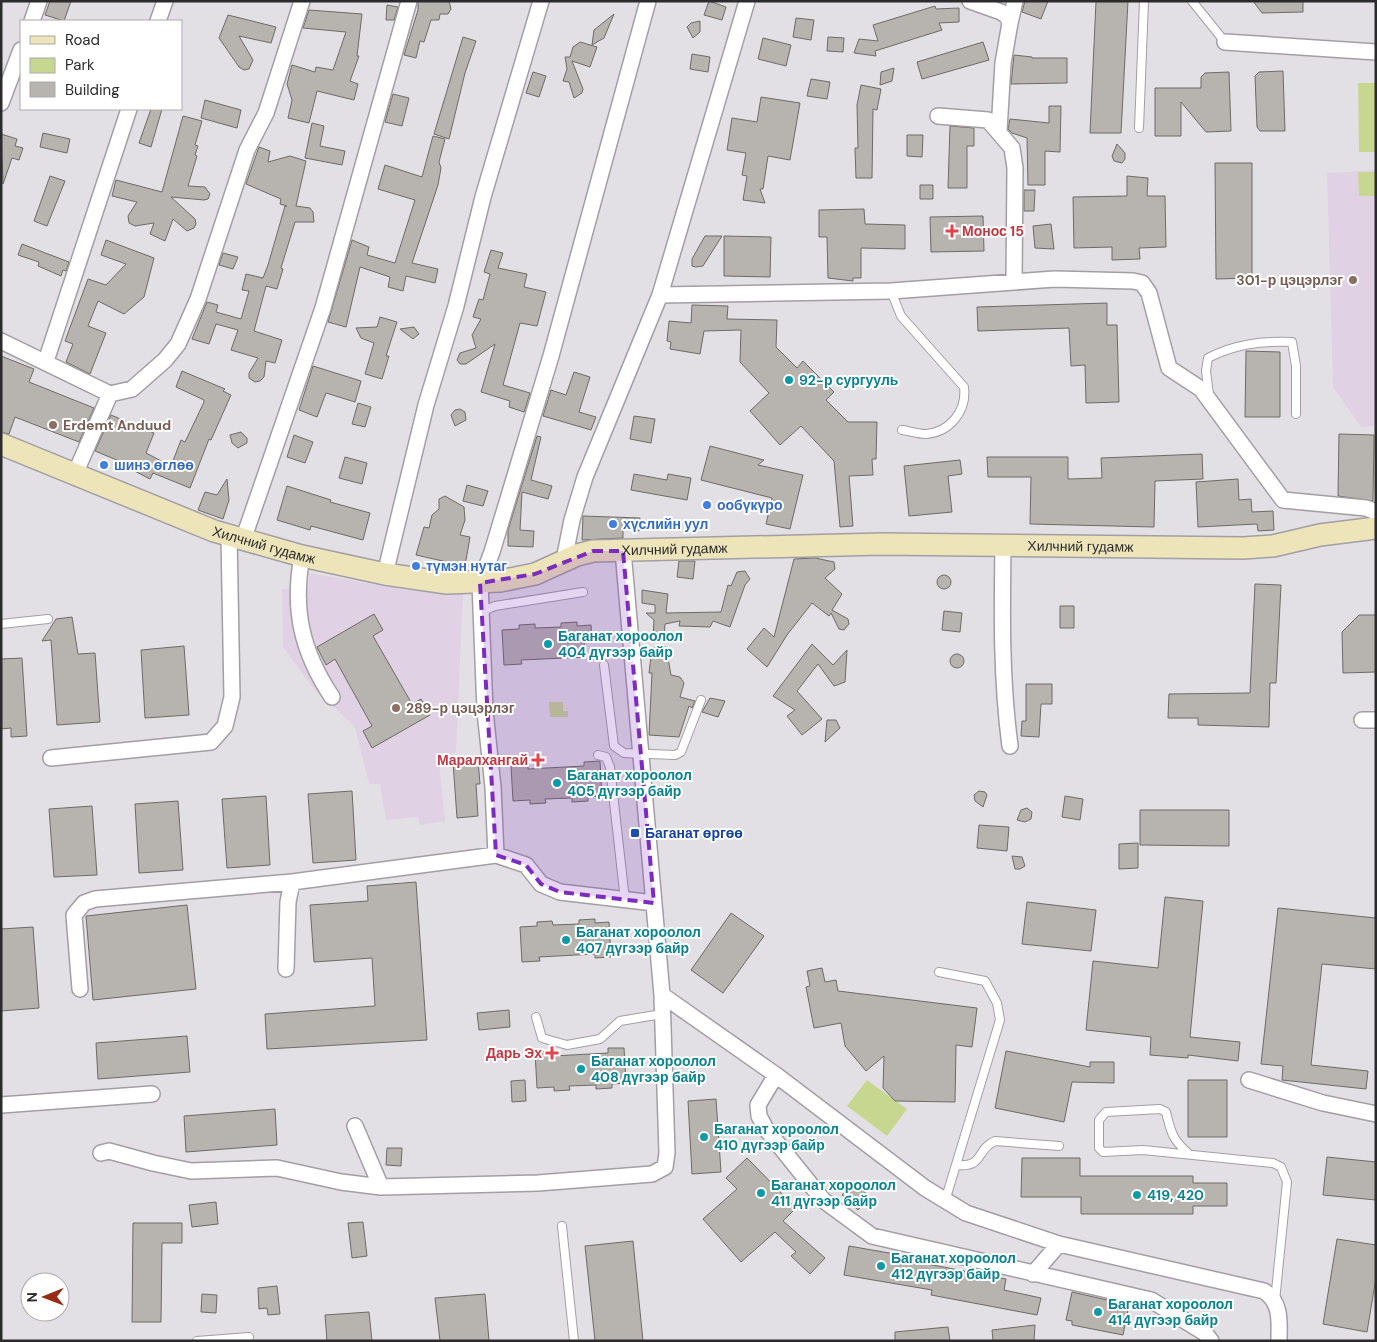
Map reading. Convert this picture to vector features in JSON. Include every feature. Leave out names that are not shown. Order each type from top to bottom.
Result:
[{"type":"main road","name":"Хилчний гудамж","points":[[1,444],[171,515],[236,538],[302,556],[385,574],[447,583],[480,583],[535,574],[584,552],[882,544],[1243,548],[1273,546],[1320,535],[1376,528]]},
{"type":"street","points":[[32,20],[39,1]]},
{"type":"street","points":[[158,20],[164,1]]},
{"type":"street","points":[[1,341],[46,361],[110,394],[132,389],[155,371],[178,344],[198,298],[248,150],[266,113],[302,1]]},
{"type":"street","points":[[51,758],[210,742],[225,726],[232,697],[236,538],[323,308],[409,1]]},
{"type":"street","points":[[385,574],[412,462],[456,306],[483,197],[541,1]]},
{"type":"street","points":[[496,855],[493,787],[485,711],[480,583],[492,552],[551,356],[648,1]]},
{"type":"street","points":[[564,560],[572,520],[585,477],[660,295],[746,1]]},
{"type":"street","points":[[970,1],[1001,12],[1010,23]]},
{"type":"street","points":[[1000,131],[1004,64],[1015,1]]},
{"type":"street","points":[[1225,42],[1376,52]]},
{"type":"street","points":[[1,103],[20,53]]},
{"type":"street","points":[[46,361],[129,110]]},
{"type":"street","points":[[938,116],[988,120],[1000,131],[1012,148],[1015,168],[1014,282]]},
{"type":"street","points":[[660,295],[891,291],[1055,279],[1133,281],[1142,283],[1149,293],[1169,368],[1201,389],[1283,500],[1366,508],[1376,512]]},
{"type":"street","points":[[75,474],[110,394]]},
{"type":"street","points":[[1003,546],[1002,655],[1004,701],[1010,746]]},
{"type":"street","points":[[101,1153],[109,1151],[153,1164],[190,1171],[276,1168],[341,1182],[381,1187],[538,1183],[652,1174],[665,1168],[668,1153],[662,995],[623,551]]},
{"type":"street","points":[[302,556],[298,590],[299,624],[309,657],[332,698]]},
{"type":"street","points":[[80,989],[74,915],[84,903],[95,899],[292,882],[496,855],[526,865],[541,884],[560,892],[654,903]]},
{"type":"street","points":[[286,970],[288,902],[292,882]]},
{"type":"street","points":[[662,995],[776,1075],[882,1157],[945,1201],[976,1218],[1059,1244],[1261,1290],[1275,1301],[1279,1314],[1279,1341]]},
{"type":"street","points":[[776,1075],[758,1105],[759,1116],[766,1130],[823,1200],[872,1236],[1151,1300],[1205,1333],[1211,1341]]},
{"type":"street","points":[[1249,1080],[1323,1103],[1376,1114]]},
{"type":"street","points":[[1,1105],[152,1094]]},
{"type":"street","points":[[355,1126],[381,1187]]},
{"type":"street","points":[[1033,1274],[1059,1244]]},
{"type":"lane","points":[[1139,128],[1144,1]]},
{"type":"lane","points":[[1192,1],[1225,42]]},
{"type":"lane","points":[[891,291],[901,316],[964,387],[965,396],[960,412],[946,429],[925,434],[902,430]]},
{"type":"lane","points":[[1209,400],[1206,371],[1208,358],[1243,344],[1292,342],[1296,366],[1296,414]]},
{"type":"lane","points":[[480,612],[495,606],[583,592]]},
{"type":"lane","points":[[1,624],[48,619]]},
{"type":"lane","points":[[604,665],[614,746],[624,753],[675,755],[681,752],[701,700]]},
{"type":"lane","points":[[598,755],[606,757],[610,767],[624,900]]},
{"type":"lane","points":[[939,972],[985,981],[997,1003],[1000,1020],[945,1201]]},
{"type":"lane","points":[[536,1017],[542,1038],[567,1045],[600,1039],[620,1021],[662,1014]]},
{"type":"lane","points":[[1188,1153],[1176,1143],[1171,1134],[1166,1112],[1160,1109],[1106,1112],[1099,1120],[1100,1148],[1103,1152],[1143,1150],[1188,1153],[1273,1164],[1284,1171],[1286,1189],[1275,1301]]},
{"type":"lane","points":[[957,1165],[968,1166],[975,1164],[989,1144],[995,1141],[1059,1146]]},
{"type":"lane","points":[[562,1226],[574,1341]]},
{"type":"lane","points":[[197,1341],[249,1337]]},
{"type":"highlighted area","points":[[593,551],[623,551],[654,903],[560,892],[541,884],[526,865],[496,855],[480,583],[535,574]]},
{"type":"shaded area","name":"301-р цэцэрлэг","points":[[1376,170],[1376,426],[1361,427],[1333,387],[1327,173]]},
{"type":"shaded area","name":"289-р цэцэрлэг","points":[[310,573],[405,590],[463,594],[456,752],[439,763],[445,821],[420,825],[418,817],[386,820],[380,784],[369,784],[355,727],[313,688],[283,647],[282,589],[308,587]]},
{"type":"green space","points":[[1358,83],[1376,83],[1376,152],[1359,152]]},
{"type":"green space","points":[[1358,172],[1376,172],[1376,196],[1359,196]]},
{"type":"green space","points":[[549,702],[563,702],[563,711],[568,711],[568,717],[550,717]]},
{"type":"green space","points":[[867,1080],[907,1109],[887,1136],[847,1106]]},
{"type":"building","points":[[50,1],[71,1],[64,20],[45,15]]},
{"type":"building","points":[[418,1],[449,1],[451,9],[448,14],[440,14],[439,20],[431,20],[424,42],[420,41],[416,58],[404,55],[418,10]]},
{"type":"building","points":[[709,1],[726,7],[722,20],[704,15]]},
{"type":"building","points":[[1025,1],[1048,1],[1041,19],[1022,12]]},
{"type":"building","points":[[1096,1],[1128,1],[1121,133],[1090,133]]},
{"type":"building","points":[[1253,1],[1303,1],[1303,12],[1262,13]]},
{"type":"building","points":[[387,5],[398,7],[394,20],[386,20]]},
{"type":"building","points":[[935,6],[936,9],[959,8],[959,22],[939,23],[942,30],[875,51],[876,56],[854,53],[859,39],[878,41],[873,25]]},
{"type":"building","points":[[309,10],[362,14],[357,56],[359,56],[350,81],[358,84],[354,100],[317,91],[309,123],[288,118],[292,100],[287,84],[292,65],[315,72],[316,67],[333,70],[346,32],[303,28]]},
{"type":"building","points":[[614,14],[604,38],[592,45],[594,30]]},
{"type":"building","points":[[228,15],[276,27],[271,43],[239,36],[253,60],[249,69],[244,70],[239,67],[219,38]]},
{"type":"building","points":[[796,18],[814,20],[811,40],[793,37]]},
{"type":"building","points":[[700,21],[700,32],[693,38],[687,27],[691,23]]},
{"type":"building","points":[[463,37],[476,41],[465,73],[449,139],[434,134]]},
{"type":"building","points":[[828,37],[844,38],[843,52],[827,51]]},
{"type":"building","points":[[763,38],[791,45],[786,66],[758,59]]},
{"type":"building","points":[[580,42],[597,47],[590,67],[572,61],[583,89],[582,93],[574,98],[569,82],[563,81],[567,69],[565,57],[570,57],[573,47]]},
{"type":"building","points":[[983,42],[989,60],[922,79],[917,62]]},
{"type":"building","points":[[692,54],[710,57],[708,72],[690,69]]},
{"type":"building","points":[[1014,55],[1032,58],[1067,58],[1067,83],[1011,84]]},
{"type":"building","points":[[894,68],[892,81],[880,85],[881,72]]},
{"type":"building","points":[[1283,71],[1285,131],[1260,131],[1257,127],[1255,76],[1259,72]]},
{"type":"building","points":[[533,72],[546,76],[539,97],[526,93]]},
{"type":"building","points":[[1229,72],[1231,131],[1206,132],[1181,102],[1181,136],[1155,136],[1155,88],[1201,88],[1201,77],[1205,73]]},
{"type":"building","points":[[811,79],[830,82],[827,99],[807,96]]},
{"type":"building","points":[[861,85],[881,89],[877,110],[873,109],[872,178],[856,178],[855,148],[858,148],[857,105]]},
{"type":"building","points":[[393,94],[409,98],[402,126],[385,122]]},
{"type":"building","points":[[761,97],[800,103],[790,160],[768,156],[763,189],[760,189],[765,203],[743,200],[747,176],[742,175],[746,153],[727,150],[732,118],[757,122]]},
{"type":"building","points":[[205,100],[241,110],[237,128],[201,118]]},
{"type":"building","points":[[1049,106],[1061,106],[1060,152],[1045,151],[1045,185],[1028,185],[1027,138],[1012,133],[1008,129],[1010,119],[1049,123]]},
{"type":"building","points":[[151,110],[162,110],[151,147],[139,143]]},
{"type":"building","points":[[183,116],[202,121],[195,145],[198,146],[195,155],[197,156],[188,186],[205,187],[210,194],[208,199],[204,200],[171,197],[195,219],[196,224],[194,228],[187,231],[173,219],[165,241],[150,234],[154,223],[135,226],[129,223],[128,216],[137,202],[112,196],[116,180],[162,192]]},
{"type":"building","points":[[312,123],[324,126],[320,146],[345,151],[342,165],[305,158]]},
{"type":"building","points":[[950,126],[974,128],[974,146],[967,146],[967,188],[948,188]]},
{"type":"building","points":[[43,133],[70,139],[67,153],[40,147]]},
{"type":"building","points":[[1,134],[17,139],[15,146],[23,148],[19,160],[12,158],[3,184]]},
{"type":"building","points":[[907,135],[923,135],[922,157],[907,156]]},
{"type":"building","points":[[433,136],[445,139],[439,162],[441,168],[438,185],[412,263],[438,269],[435,283],[406,276],[403,291],[388,287],[390,277],[360,267],[346,327],[328,322],[352,240],[369,247],[367,255],[395,263],[415,200],[378,189],[385,165],[422,177]]},
{"type":"building","points":[[1117,144],[1125,153],[1125,159],[1122,163],[1114,161],[1112,156]]},
{"type":"building","points":[[259,147],[270,151],[268,162],[290,156],[306,161],[296,206],[310,208],[313,212],[314,222],[295,222],[281,268],[283,269],[277,289],[266,286],[254,331],[282,340],[275,363],[266,361],[264,377],[260,381],[255,382],[249,378],[249,373],[258,358],[231,350],[238,330],[216,324],[209,344],[192,339],[207,302],[218,305],[216,312],[241,319],[249,291],[242,290],[246,274],[263,278],[268,265],[285,206],[287,206],[280,204],[281,199],[246,184]]},
{"type":"building","points":[[1215,163],[1252,163],[1252,278],[1216,279]]},
{"type":"building","points":[[50,176],[65,181],[47,226],[34,221]]},
{"type":"building","points":[[1127,176],[1148,178],[1147,196],[1165,196],[1166,247],[1139,248],[1140,259],[1112,260],[1112,247],[1074,248],[1073,197],[1127,196]]},
{"type":"building","points":[[920,185],[933,185],[933,199],[920,199]]},
{"type":"building","points":[[1024,190],[1035,190],[1034,211],[1024,211]]},
{"type":"building","points":[[864,209],[865,224],[905,225],[905,249],[861,248],[861,278],[853,278],[853,281],[828,278],[827,237],[819,237],[819,210]]},
{"type":"building","points":[[983,216],[984,251],[931,252],[930,217]]},
{"type":"building","points":[[1051,224],[1054,249],[1035,248],[1033,226]]},
{"type":"building","points":[[705,236],[722,236],[703,266],[692,266],[692,259]]},
{"type":"building","points":[[724,236],[771,237],[770,277],[724,276]]},
{"type":"building","points":[[106,240],[154,258],[144,297],[124,314],[98,301],[88,326],[106,333],[90,374],[66,362],[73,344],[65,341],[88,279],[106,285],[126,264],[101,255]]},
{"type":"building","points":[[22,244],[69,262],[66,271],[63,270],[61,276],[38,266],[39,262],[18,255]]},
{"type":"building","points":[[491,250],[503,253],[498,268],[527,274],[524,287],[546,292],[537,326],[520,323],[503,385],[530,393],[524,412],[509,407],[510,401],[481,392],[495,344],[466,364],[460,364],[457,360],[460,353],[476,348],[472,335],[481,319],[473,317],[479,299],[483,300],[490,274],[484,272]]},
{"type":"building","points":[[223,253],[238,257],[233,269],[219,265]]},
{"type":"building","points":[[1107,303],[1107,325],[1117,325],[1119,402],[1086,403],[1085,365],[1071,366],[1069,328],[978,331],[977,307]]},
{"type":"building","name":"92-р сургууль","points":[[692,305],[728,306],[727,319],[777,320],[776,347],[797,368],[803,361],[834,392],[826,400],[848,422],[877,422],[876,459],[872,459],[873,475],[849,476],[853,526],[840,527],[834,461],[801,426],[780,445],[750,411],[769,393],[740,362],[741,330],[704,331],[700,354],[670,349],[671,342],[667,341],[669,321],[691,323]]},
{"type":"building","points":[[380,317],[397,322],[386,356],[389,356],[382,379],[365,374],[374,343],[361,338],[356,328],[377,327]]},
{"type":"building","points":[[414,327],[419,334],[413,339],[400,329]]},
{"type":"building","points":[[1246,351],[1280,352],[1280,417],[1245,417]]},
{"type":"building","points":[[1,356],[34,369],[29,382],[94,408],[79,442],[15,417],[9,434],[1,432]]},
{"type":"building","points":[[313,366],[361,381],[355,402],[326,393],[317,417],[299,410]]},
{"type":"building","points":[[182,371],[225,389],[223,391],[231,395],[211,440],[209,439],[190,488],[153,473],[150,479],[123,465],[124,463],[95,451],[111,415],[154,433],[146,453],[171,466],[181,440],[185,442],[204,402],[204,400],[176,387]]},
{"type":"building","points":[[574,372],[590,377],[579,412],[596,417],[591,430],[543,416],[551,390],[566,395]]},
{"type":"building","points":[[358,403],[371,407],[365,427],[352,424]]},
{"type":"building","points":[[460,409],[465,412],[466,420],[455,426],[451,415],[455,410]]},
{"type":"building","points":[[634,416],[655,419],[651,443],[630,439]]},
{"type":"building","points":[[241,432],[247,438],[247,443],[238,448],[232,443],[230,435]]},
{"type":"building","points":[[1339,434],[1374,435],[1373,501],[1338,496]]},
{"type":"building","points":[[294,435],[313,442],[305,463],[287,457]]},
{"type":"building","points":[[537,436],[541,437],[531,480],[552,486],[548,499],[522,492],[520,530],[534,531],[533,547],[508,546],[508,530]]},
{"type":"building","points":[[710,446],[764,460],[758,465],[803,475],[790,529],[766,524],[772,498],[701,480]]},
{"type":"building","points":[[1202,454],[1203,479],[1155,481],[1154,527],[1030,524],[1031,477],[988,477],[987,457],[1068,457],[1068,479],[1102,478],[1101,458]]},
{"type":"building","points":[[345,457],[367,463],[362,484],[339,478]]},
{"type":"building","points":[[960,460],[962,474],[948,476],[952,512],[909,516],[904,466]]},
{"type":"building","points":[[634,474],[667,480],[668,474],[691,478],[687,500],[631,490]]},
{"type":"building","points":[[227,479],[229,500],[223,519],[198,510],[205,492],[217,495]]},
{"type":"building","points":[[1238,479],[1239,500],[1251,499],[1252,512],[1273,511],[1274,530],[1258,531],[1257,524],[1198,527],[1196,482]]},
{"type":"building","points":[[467,485],[488,491],[483,506],[463,501]]},
{"type":"building","points":[[287,486],[331,500],[330,502],[370,513],[363,540],[311,526],[310,530],[277,520]]},
{"type":"building","points":[[445,496],[464,507],[465,520],[460,535],[470,537],[465,566],[416,555],[424,527],[429,528],[432,515],[439,509],[439,499]]},
{"type":"building","points":[[583,516],[640,518],[639,531],[623,529],[623,538],[582,540]]},
{"type":"building","points":[[815,558],[834,562],[835,569],[825,578],[842,594],[832,610],[848,619],[849,624],[844,630],[839,629],[831,613],[829,616],[812,603],[787,635],[767,667],[747,649],[764,628],[774,637],[794,559]]},
{"type":"building","points":[[679,561],[695,561],[693,579],[677,577]]},
{"type":"building","points":[[745,571],[750,579],[745,585],[730,627],[713,621],[710,627],[679,626],[680,621],[665,624],[664,638],[653,637],[654,620],[646,613],[655,613],[655,605],[642,603],[642,590],[668,594],[666,613],[721,612],[728,585],[731,586],[737,572]]},
{"type":"building","points":[[944,575],[949,577],[951,582],[949,587],[944,589],[939,587],[937,582],[939,577]]},
{"type":"building","points":[[1255,584],[1281,585],[1276,683],[1270,683],[1269,727],[1198,725],[1198,718],[1168,718],[1169,694],[1250,693]]},
{"type":"building","points":[[1060,606],[1074,606],[1074,628],[1060,628]]},
{"type":"building","points":[[944,611],[962,613],[960,632],[942,630]]},
{"type":"building","points":[[374,614],[383,630],[373,636],[412,704],[421,699],[430,715],[372,748],[363,731],[372,726],[335,659],[326,665],[317,647]]},
{"type":"building","points":[[1359,615],[1376,615],[1376,672],[1343,673],[1342,632]]},
{"type":"building","points":[[72,617],[78,654],[95,653],[100,722],[57,725],[51,640],[42,641],[56,619]]},
{"type":"building","name":"Баганат хороолол 404 дүгээр байр","points":[[577,622],[577,626],[591,625],[592,640],[584,642],[586,657],[521,660],[522,664],[504,665],[502,630],[519,629],[519,625],[535,624],[535,628],[561,627],[561,623]]},
{"type":"building","points":[[812,644],[833,665],[847,650],[845,682],[834,686],[818,664],[797,691],[822,719],[802,735],[787,716],[795,710],[773,696]]},
{"type":"building","points":[[184,646],[189,715],[145,718],[141,650]]},
{"type":"building","points":[[666,647],[671,675],[680,677],[684,683],[680,697],[695,701],[692,708],[689,706],[679,737],[649,735],[652,673],[649,673],[652,648]]},
{"type":"building","points":[[957,654],[962,656],[964,661],[962,666],[957,668],[952,666],[950,661],[952,656]]},
{"type":"building","points":[[22,658],[27,736],[11,737],[11,728],[1,729],[1,659]]},
{"type":"building","points":[[1026,684],[1052,684],[1052,704],[1041,704],[1039,737],[1021,736],[1022,721],[1026,721]]},
{"type":"building","points":[[710,698],[725,701],[718,717],[702,712]]},
{"type":"building","points":[[827,720],[836,720],[840,728],[825,742]]},
{"type":"building","points":[[478,760],[480,784],[476,784],[478,816],[457,818],[453,762]]},
{"type":"building","name":"Баганат хороолол 405 дүгээр байр","points":[[600,761],[602,796],[588,797],[588,801],[572,802],[572,798],[545,799],[546,803],[530,804],[530,800],[513,801],[511,766],[528,765],[528,769],[584,766],[584,762]]},
{"type":"building","points":[[352,791],[356,860],[313,863],[308,794]]},
{"type":"building","points":[[979,791],[985,792],[987,795],[983,807],[975,801],[974,795]]},
{"type":"building","points":[[266,796],[270,865],[227,868],[222,799]]},
{"type":"building","points":[[1065,796],[1083,799],[1080,820],[1062,817]]},
{"type":"building","points":[[178,801],[183,870],[139,873],[135,804]]},
{"type":"building","points":[[92,806],[97,875],[54,877],[49,809]]},
{"type":"building","points":[[1027,808],[1032,812],[1031,819],[1025,822],[1017,820],[1021,810]]},
{"type":"building","points":[[1140,810],[1229,810],[1229,846],[1140,845]]},
{"type":"building","points":[[979,825],[1009,827],[1007,851],[977,848]]},
{"type":"building","points":[[1138,843],[1138,868],[1119,869],[1119,844]]},
{"type":"building","points":[[1012,856],[1022,857],[1025,866],[1015,869]]},
{"type":"building","points":[[416,882],[427,1040],[267,1049],[265,1014],[375,1006],[372,958],[314,962],[310,905],[368,901],[367,886]]},
{"type":"building","points":[[1165,897],[1203,901],[1190,1037],[1240,1042],[1238,1061],[1188,1055],[1188,1058],[1150,1055],[1151,1037],[1086,1030],[1093,961],[1158,968]]},
{"type":"building","points":[[1027,902],[1096,910],[1091,951],[1022,944]]},
{"type":"building","points":[[187,905],[196,989],[93,1000],[86,916]]},
{"type":"building","points":[[1278,908],[1376,918],[1376,969],[1322,964],[1311,1065],[1368,1071],[1366,1089],[1282,1080],[1283,1066],[1261,1064]]},
{"type":"building","points":[[731,913],[764,936],[723,993],[691,970]]},
{"type":"building","name":"Баганат хороолол 407 дүгээр байр","points":[[595,919],[595,923],[609,922],[611,957],[595,958],[595,954],[539,957],[540,961],[522,962],[520,927],[537,926],[537,922],[552,921],[553,925],[579,924],[579,920]]},
{"type":"building","points":[[33,927],[39,1008],[1,1011],[1,929]]},
{"type":"building","points":[[822,968],[825,982],[836,980],[838,991],[977,1008],[972,1047],[956,1045],[955,1102],[895,1101],[883,1088],[884,1056],[866,1071],[845,1046],[841,1023],[814,1028],[806,987],[810,986],[807,971]]},
{"type":"building","points":[[509,1010],[510,1027],[479,1030],[477,1013]]},
{"type":"building","points":[[187,1036],[190,1072],[98,1079],[96,1043]]},
{"type":"building","name":"Баганат хороолол 408 дүгээр байр","points":[[608,1048],[624,1048],[626,1083],[612,1084],[612,1088],[596,1089],[596,1085],[569,1086],[570,1090],[554,1091],[554,1087],[537,1088],[535,1052],[552,1051],[553,1056],[608,1053]]},
{"type":"building","points":[[1006,1051],[1090,1067],[1090,1062],[1114,1062],[1114,1083],[1072,1082],[1064,1122],[995,1108]]},
{"type":"building","points":[[525,1080],[526,1101],[512,1102],[511,1081]]},
{"type":"building","points":[[1188,1080],[1227,1080],[1227,1137],[1188,1137]]},
{"type":"building","name":"Баганат хороолол 410 дүгээр байр","points":[[716,1099],[721,1172],[692,1174],[688,1101]]},
{"type":"building","points":[[275,1109],[277,1145],[186,1152],[184,1116]]},
{"type":"building","points":[[387,1148],[402,1148],[401,1166],[386,1165]]},
{"type":"building","points":[[1327,1157],[1376,1162],[1376,1200],[1323,1195]]},
{"type":"building","points":[[747,1158],[796,1208],[783,1221],[825,1258],[810,1274],[791,1256],[796,1252],[775,1232],[741,1262],[703,1219],[737,1189],[726,1178]]},
{"type":"building","points":[[1022,1158],[1080,1158],[1080,1176],[1193,1176],[1193,1183],[1227,1183],[1227,1206],[1193,1206],[1193,1214],[1081,1214],[1081,1197],[1021,1197]]},
{"type":"building","points":[[854,1182],[870,1197],[858,1210],[842,1195]]},
{"type":"building","points":[[216,1202],[218,1224],[192,1227],[189,1205]]},
{"type":"building","points":[[363,1222],[367,1256],[352,1258],[348,1223]]},
{"type":"building","points":[[133,1223],[182,1223],[182,1243],[162,1243],[161,1322],[132,1322]]},
{"type":"building","points":[[1337,1239],[1376,1245],[1376,1278],[1367,1332],[1323,1324]]},
{"type":"building","points":[[633,1241],[643,1341],[595,1341],[585,1246]]},
{"type":"building","points":[[849,1246],[918,1258],[917,1262],[1006,1279],[1004,1290],[1041,1298],[1037,1315],[931,1295],[932,1290],[844,1275]]},
{"type":"building","points":[[277,1286],[280,1314],[268,1315],[267,1308],[259,1309],[258,1288]]},
{"type":"building","name":"Баганат хороолол 414 дүгээр байр","points":[[1072,1292],[1129,1305],[1123,1335],[1072,1325],[1072,1321],[1066,1320]]},
{"type":"building","points":[[202,1294],[217,1295],[216,1313],[201,1312]]},
{"type":"building","points":[[485,1294],[489,1341],[440,1341],[435,1298]]},
{"type":"building","points":[[369,1312],[372,1341],[327,1341],[325,1315]]},
{"type":"building","points":[[1035,1325],[1034,1341],[993,1341],[992,1330]]},
{"type":"building","points":[[948,1327],[950,1341],[895,1341],[895,1332]]},
{"type":"place","name":"Монос 15","points":[[952,231]]},
{"type":"place","name":"301-р цэцэрлэг","points":[[1353,280]]},
{"type":"place","name":"92-р сургууль","points":[[789,380]]},
{"type":"place","name":"Erdemt Anduud","points":[[53,425]]},
{"type":"place","name":"шинэ өглөө","points":[[104,465]]},
{"type":"place","name":"ообүкүро","points":[[707,505]]},
{"type":"place","name":"хүслийн уул","points":[[613,524]]},
{"type":"place","name":"түмэн нутаг","points":[[416,566]]},
{"type":"place","name":"Баганат хороолол 404 дүгээр байр","points":[[548,644]]},
{"type":"place","name":"289-р цэцэрлэг","points":[[396,708]]},
{"type":"place","name":"Маралхангай","points":[[538,760]]},
{"type":"place","name":"Баганат хороолол 405 дүгээр байр","points":[[557,783]]},
{"type":"place","name":"Баганат өргөө","points":[[635,833]]},
{"type":"place","name":"Баганат хороолол 407 дүгээр байр","points":[[566,940]]},
{"type":"place","name":"Дарь Эх","points":[[552,1053]]},
{"type":"place","name":"Баганат хороолол 408 дүгээр байр","points":[[581,1069]]},
{"type":"place","name":"Баганат хороолол 410 дүгээр байр","points":[[704,1137]]},
{"type":"place","name":"Баганат хороолол 411 дүгээр байр","points":[[761,1193]]},
{"type":"place","name":"419, 420","points":[[1137,1195]]},
{"type":"place","name":"Баганат хороолол 412 дүгээр байр","points":[[881,1266]]},
{"type":"place","name":"Баганат хороолол 414 дүгээр байр","points":[[1098,1312]]}]
